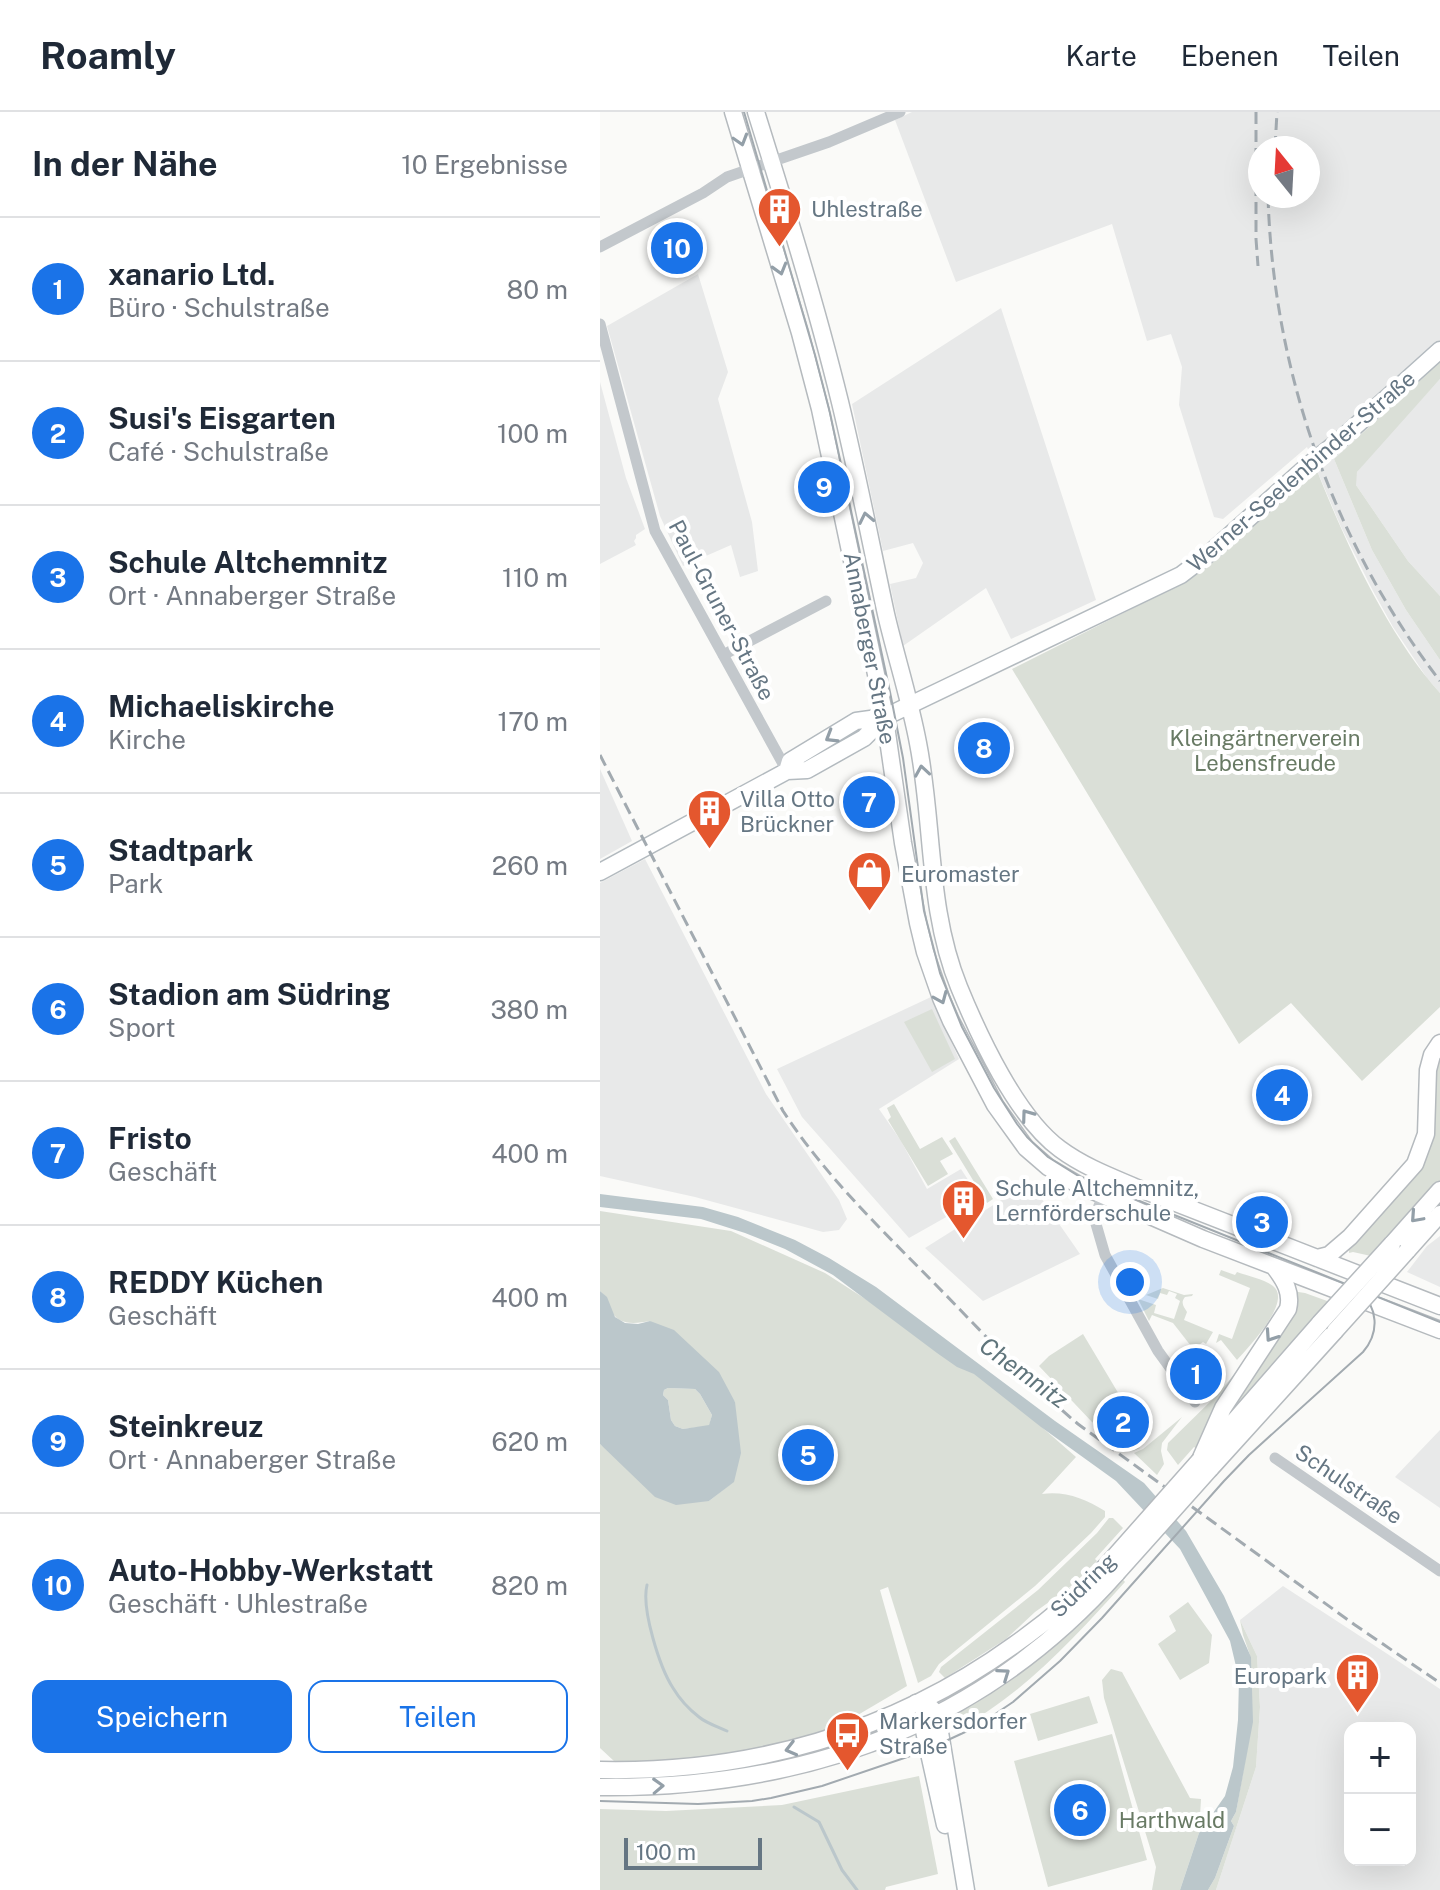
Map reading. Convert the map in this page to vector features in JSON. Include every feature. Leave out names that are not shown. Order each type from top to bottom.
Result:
[{"type":"main road","name":"Annaberger Straße","points":[[733,112],[800,333],[855,569],[897,710],[917,741],[942,937],[969,1011],[1006,1083],[1037,1128],[1058,1148],[1085,1165],[1440,1306]]},
{"type":"main road","name":"Annaberger Straße","points":[[756,112],[801,254],[840,403],[894,649],[903,843],[918,923],[932,976],[995,1105],[1026,1148],[1062,1176],[1274,1267],[1440,1330]]},
{"type":"main road","name":"Werner-Seelenbinder-Straße","points":[[600,872],[787,771],[807,770],[818,764],[864,738],[897,710],[1181,575],[1440,350]]},
{"type":"main road","points":[[1317,1258],[1329,1255],[1350,1237],[1415,1164],[1426,1134],[1428,1070],[1432,1055],[1440,1043]]},
{"type":"main road","name":"Südring","points":[[600,1770],[665,1770],[782,1752],[984,1688],[1025,1660],[1069,1622],[1112,1569],[1399,1247],[1440,1190]]},
{"type":"main road","name":"Südring","points":[[1399,1247],[1433,1227],[1440,1214]]},
{"type":"main road","points":[[1350,1237],[1350,1257],[1359,1275]]},
{"type":"main road","points":[[1205,1465],[1223,1408],[1288,1309],[1287,1287],[1274,1267]]},
{"type":"main road","points":[[926,1708],[956,1890]]},
{"type":"main road","points":[[926,1708],[966,1890]]},
{"type":"main road","name":"Südring","points":[[600,1787],[663,1786],[763,1774],[817,1761],[902,1732],[926,1708]]},
{"type":"street","points":[[600,247],[703,193],[727,177],[829,142],[900,112]]},
{"type":"street","name":"Paul-Gruner-Straße","points":[[600,324],[655,531],[787,771]]},
{"type":"street","points":[[723,655],[826,601]]},
{"type":"street","points":[[1103,1196],[1096,1213],[1096,1224],[1105,1255],[1158,1351],[1195,1402]]},
{"type":"street","name":"Schulstraße","points":[[1275,1458],[1440,1571]]},
{"type":"shaded area","points":[[912,112],[1440,112],[1440,362],[1334,459],[1372,550],[1406,610],[1440,660],[1440,693],[1393,627],[1373,591],[1341,527],[1307,447],[1223,519],[1214,517],[1179,405],[1182,367],[1171,334],[1147,341],[1112,224],[956,282],[895,120]]},
{"type":"shaded area","points":[[698,274],[728,372],[718,399],[752,522],[758,571],[740,577],[731,545],[683,566],[660,516],[607,326]]},
{"type":"shaded area","points":[[1001,308],[1096,600],[1011,639],[986,588],[903,646],[890,584],[916,578],[923,563],[913,543],[883,551],[852,404]]},
{"type":"shaded area","points":[[1440,379],[1440,596],[1408,561],[1356,485],[1355,479],[1371,454]]},
{"type":"shaded area","points":[[600,382],[626,478],[645,529],[636,535],[636,545],[600,564]]},
{"type":"shaded area","points":[[600,769],[632,841],[600,859]]},
{"type":"shaded area","points":[[645,859],[766,1094],[839,1200],[847,1219],[839,1230],[823,1232],[695,1197],[600,1176],[600,883]]},
{"type":"shaded area","points":[[931,997],[959,1059],[879,1109],[901,1141],[927,1189],[961,1169],[980,1198],[909,1238],[802,1117],[777,1069]]},
{"type":"shaded area","points":[[1030,1182],[1080,1254],[983,1301],[925,1248]]},
{"type":"shaded area","points":[[600,1194],[703,1207],[738,1217],[795,1240],[829,1258],[876,1287],[1055,1421],[1144,1483],[1186,1531],[1224,1596],[1251,1657],[1253,1722],[1236,1812],[1231,1821],[1234,1826],[1208,1890],[1180,1890],[1199,1833],[1225,1796],[1233,1767],[1239,1679],[1230,1641],[1180,1549],[1116,1481],[974,1374],[937,1353],[833,1275],[785,1249],[701,1219],[600,1207]]},
{"type":"shaded area","points":[[1440,1236],[1440,1287],[1407,1272],[1427,1246]]},
{"type":"shaded area","points":[[600,1291],[607,1297],[615,1317],[625,1323],[650,1321],[674,1330],[719,1372],[735,1402],[741,1453],[734,1482],[709,1501],[676,1505],[655,1497],[600,1444]],"holes":[[[695,1389],[712,1415],[709,1425],[683,1429],[675,1426],[668,1400],[663,1395],[664,1390]]]},
{"type":"shaded area","points":[[1440,1430],[1440,1508],[1395,1477]]},
{"type":"shaded area","points":[[1283,1586],[1440,1689],[1440,1890],[1216,1890],[1256,1767],[1260,1707],[1257,1656],[1240,1620]]},
{"type":"green space","points":[[1440,362],[1440,379],[1357,472],[1356,485],[1408,561],[1440,596],[1440,660],[1406,610],[1372,550],[1334,459]]},
{"type":"green space","name":"Kleingärtnerverein Lebensfreude","points":[[1316,468],[1369,586],[1402,643],[1440,693],[1440,1007],[1362,1081],[1291,1003],[1239,1044],[1012,669],[1175,587]]},
{"type":"green space","points":[[932,1009],[955,1059],[932,1072],[904,1022]]},
{"type":"green space","points":[[1440,1043],[1440,1190],[1371,1256],[1349,1253],[1349,1245],[1415,1164]]},
{"type":"green space","points":[[894,1104],[920,1149],[942,1137],[953,1154],[940,1161],[948,1174],[928,1186],[888,1120],[891,1117],[887,1108]]},
{"type":"green space","points":[[955,1137],[993,1199],[987,1203],[949,1141]]},
{"type":"green space","points":[[600,1211],[731,1231],[825,1273],[979,1372],[1076,1457],[1042,1494],[1067,1495],[1083,1500],[1105,1511],[1105,1517],[1035,1586],[939,1664],[931,1676],[918,1683],[888,1587],[880,1590],[907,1686],[834,1729],[781,1746],[687,1762],[615,1762],[600,1748],[600,1444],[612,1453],[709,1501],[733,1482],[735,1402],[650,1321],[627,1322],[613,1314],[600,1291]]},
{"type":"green space","points":[[1221,1270],[1261,1280],[1273,1286],[1278,1293],[1267,1324],[1237,1360],[1221,1340],[1216,1343],[1219,1334],[1232,1339],[1250,1288],[1219,1275]]},
{"type":"green space","points":[[1163,1288],[1184,1295],[1193,1294],[1183,1301],[1187,1312],[1184,1320],[1213,1332],[1206,1344],[1203,1342],[1199,1345],[1198,1355],[1173,1323],[1152,1315],[1149,1321],[1138,1299],[1156,1305],[1154,1313],[1174,1319],[1180,1301],[1175,1298],[1177,1294],[1169,1291],[1167,1295],[1160,1293],[1158,1299],[1146,1295]]},
{"type":"green space","points":[[1292,1291],[1330,1302],[1231,1414],[1230,1413]]},
{"type":"green space","points":[[1083,1334],[1123,1401],[1104,1416],[1140,1448],[1133,1451],[1092,1422],[1039,1366]]},
{"type":"green space","points":[[1253,1352],[1197,1449],[1194,1447],[1178,1465],[1167,1450],[1168,1443],[1216,1396]]},
{"type":"green space","points":[[668,1388],[695,1389],[712,1415],[709,1426],[683,1429],[675,1426],[668,1400],[663,1395]]},
{"type":"green space","points":[[1182,1417],[1162,1443],[1164,1464],[1157,1475],[1134,1453]]},
{"type":"green space","points":[[1109,1518],[1123,1528],[1077,1582],[1035,1612],[1006,1639],[945,1678],[939,1672],[941,1667],[1038,1590]]},
{"type":"green space","points":[[1120,1576],[1125,1582],[1046,1664],[1003,1701],[955,1731],[960,1708]]},
{"type":"green space","points":[[1188,1602],[1212,1635],[1209,1663],[1180,1680],[1158,1644],[1176,1631],[1169,1616]]},
{"type":"green space","points":[[1240,1620],[1257,1656],[1260,1707],[1256,1767],[1216,1890],[1208,1890],[1234,1826],[1231,1821],[1236,1812],[1252,1722],[1251,1658]]},
{"type":"green space","name":"Harthwald","points":[[1111,1669],[1122,1672],[1190,1798],[1201,1799],[1199,1833],[1180,1890],[1152,1890],[1156,1867],[1104,1698],[1102,1680]]},
{"type":"green space","points":[[1089,1696],[1098,1723],[1038,1741],[1030,1714]]},
{"type":"green space","points":[[1112,1734],[1147,1860],[1048,1887],[1014,1761]]},
{"type":"green space","points":[[919,1776],[938,1874],[886,1887],[885,1890],[600,1890],[600,1809],[666,1811],[782,1805]]},
{"type":"waterway","points":[[647,1585],[649,1623],[668,1679],[678,1696],[696,1714],[727,1731]]},
{"type":"waterway","points":[[794,1807],[819,1822],[842,1870],[857,1890]]},
{"type":"tram line","points":[[744,112],[830,413],[903,758],[924,911],[940,973],[962,1027],[994,1088],[1027,1137],[1048,1157],[1080,1177],[1440,1322]]},
{"type":"tram line","points":[[600,1801],[698,1804],[771,1798],[822,1786],[922,1752],[976,1727],[1013,1702],[1060,1661],[1249,1455],[1363,1352],[1372,1336],[1374,1320],[1370,1304],[1359,1289]]},
{"type":"railway","points":[[1256,112],[1258,266]]},
{"type":"railway","points":[[1276,136],[1277,112]]},
{"type":"railway","points":[[1269,208],[1272,261],[1282,326],[1296,390],[1316,452],[1340,513],[1369,571],[1402,627],[1440,681]]},
{"type":"railway","points":[[600,755],[783,1111],[856,1203],[1006,1357],[1078,1424],[1440,1683]]},
{"type":"place","name":"Auto-Hobby-Werkstatt","points":[[677,248]]},
{"type":"place","name":"Uhlestraße","points":[[780,248]]},
{"type":"place","name":"Steinkreuz","points":[[824,487]]},
{"type":"place","name":"REDDY Küchen","points":[[984,748]]},
{"type":"place","name":"Fristo","points":[[869,802]]},
{"type":"place","name":"Villa Otto Brückner","points":[[709,851]]},
{"type":"place","name":"Euromaster","points":[[870,913]]},
{"type":"place","name":"Michaeliskirche","points":[[1282,1095]]},
{"type":"place","name":"Schule Altchemnitz","points":[[1262,1222]]},
{"type":"place","name":"Schule Altchemnitz, Lernförderschule","points":[[964,1240]]},
{"type":"place","name":"xanario Ltd.","points":[[1196,1374]]},
{"type":"place","name":"Susi's Eisgarten","points":[[1123,1422]]},
{"type":"place","name":"Stadtpark","points":[[808,1455]]},
{"type":"place","name":"Europark","points":[[1358,1715]]},
{"type":"place","name":"Markersdorfer Straße","points":[[848,1773]]},
{"type":"place","name":"Stadion am Südring","points":[[1080,1810]]},
{"type":"water label","name":"Chemnitz","points":[[1024,1372]]}]
